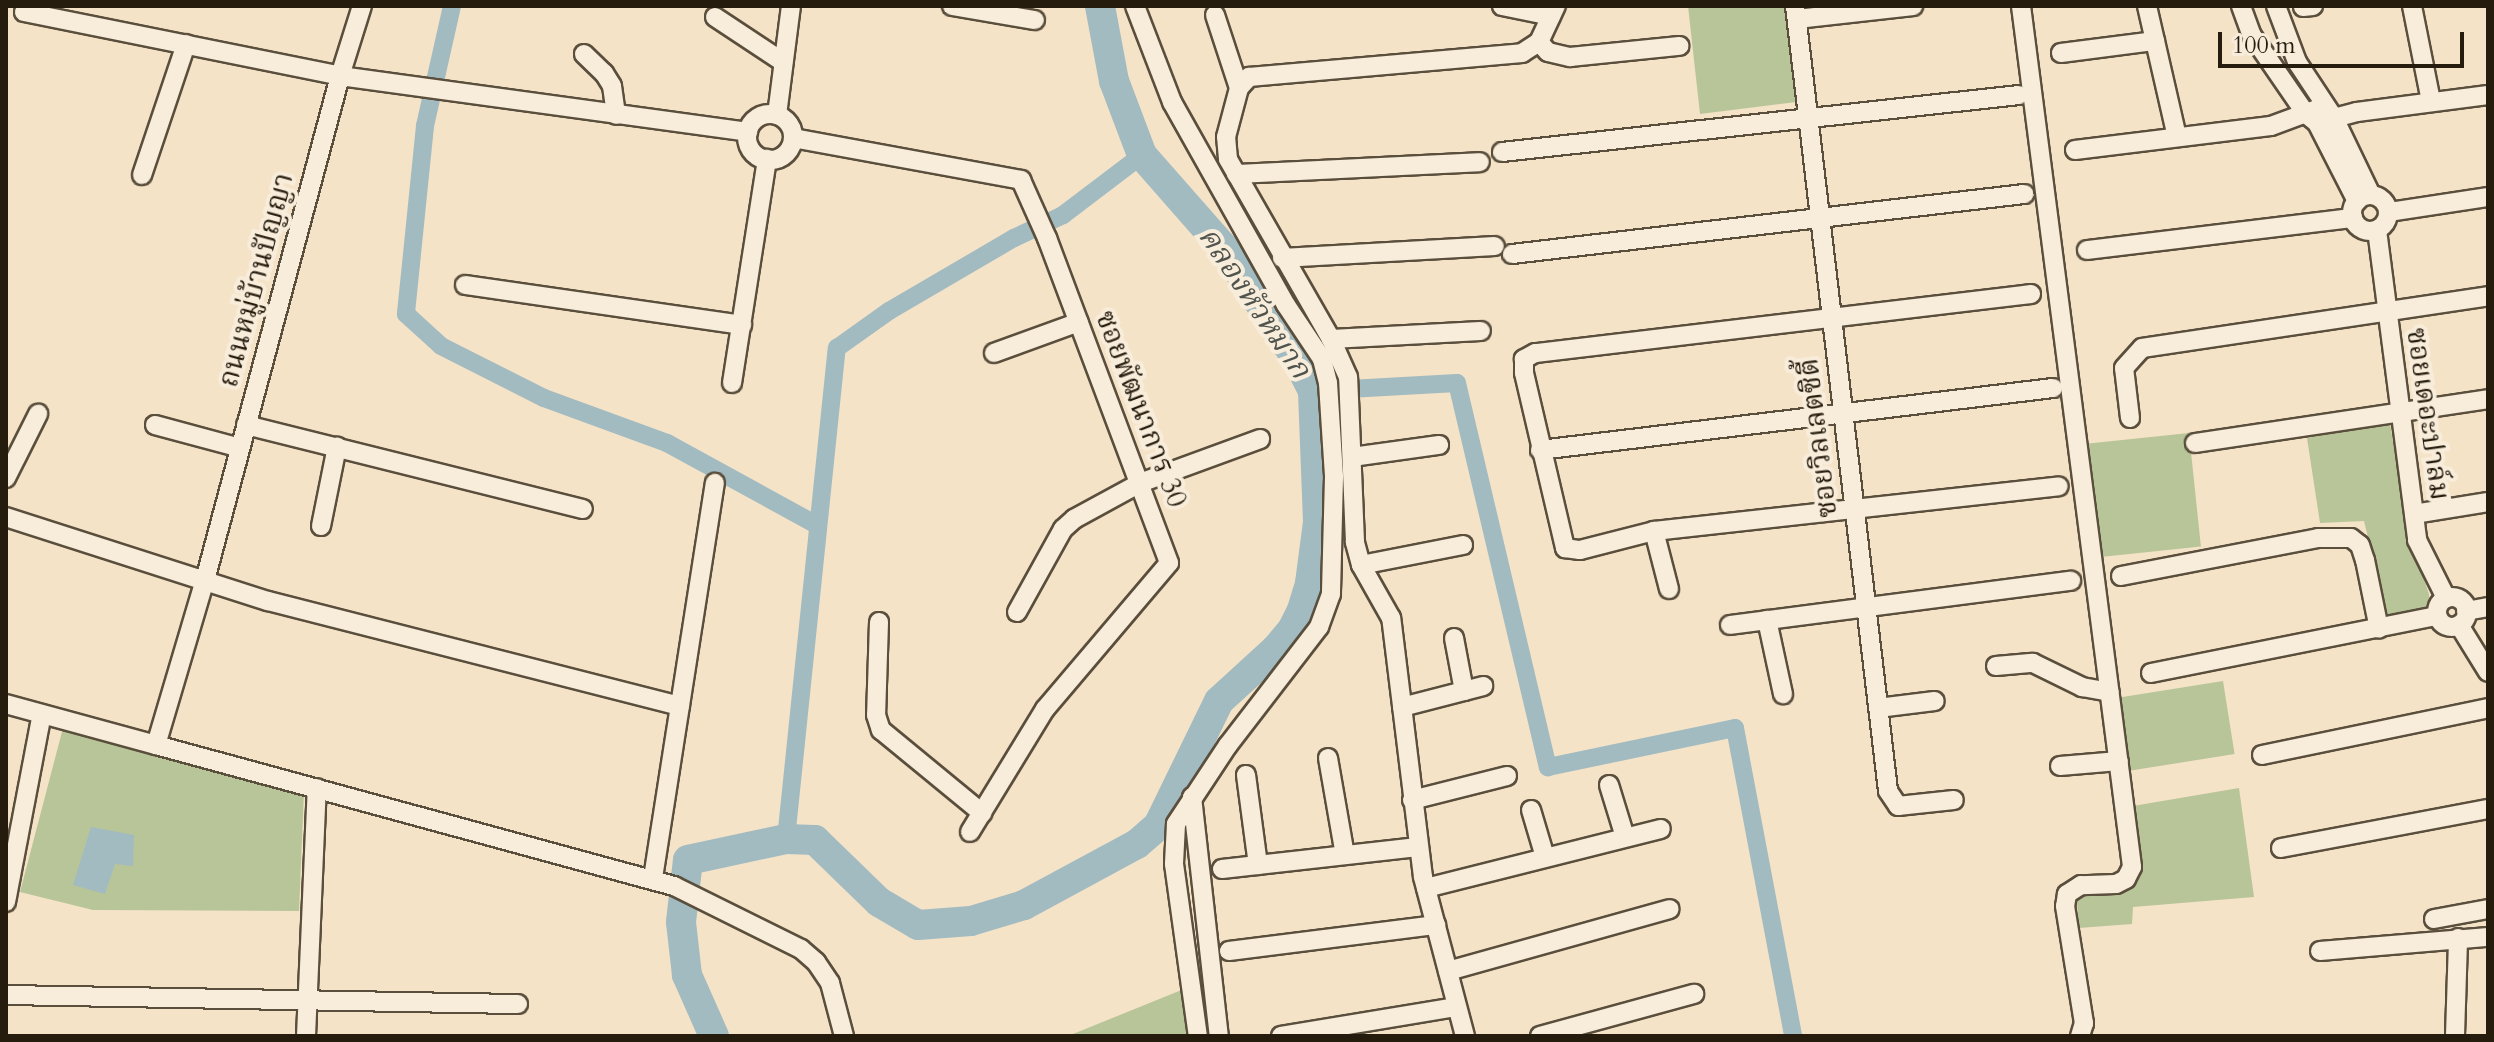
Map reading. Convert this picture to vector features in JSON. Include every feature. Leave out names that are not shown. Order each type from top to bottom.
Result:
[{"type":"street","name":"ถนนหมู่บ้านปัญญา","points":[[156,745],[205,580],[340,76],[362,6]]},
{"type":"street","points":[[777,115],[791,6]]},
{"type":"street","points":[[952,6],[1035,20]]},
{"type":"street","points":[[1135,6],[1172,102],[1286,305],[1322,359],[1328,383],[1334,552],[1326,612],[1319,627],[1192,797],[1176,824],[1173,837],[1198,1036]]},
{"type":"street","points":[[1465,1036],[1418,847],[1391,618],[1361,565],[1355,542],[1348,377],[1331,339],[1228,159],[1226,137],[1239,88],[1249,77],[1522,53],[1539,42],[1553,11],[1502,6]]},
{"type":"street","points":[[1796,12],[1913,6]]},
{"type":"street","points":[[2021,6],[2132,867],[2126,879],[2116,884],[2081,885],[2067,894],[2065,906],[2083,1012],[2080,1036]]},
{"type":"street","points":[[2147,6],[2177,137]]},
{"type":"street","points":[[2241,6],[2251,34],[2267,58],[2320,115]]},
{"type":"street","points":[[2087,250],[2360,205],[2385,202],[2389,212],[2386,223],[2377,230],[2365,231],[2360,205],[2276,6]]},
{"type":"street","points":[[2412,6],[2431,101]]},
{"type":"street","points":[[24,12],[340,76],[748,132]]},
{"type":"street","name":"ซอยวิลเลตซิตี้","points":[[1796,12],[1888,791],[1898,806],[1954,800]]},
{"type":"street","points":[[1215,15],[1239,88]]},
{"type":"street","points":[[715,17],[783,62]]},
{"type":"street","points":[[2061,53],[2155,41]]},
{"type":"street","points":[[1539,42],[1557,56],[1570,57],[1679,46]]},
{"type":"street","points":[[142,175],[186,44]]},
{"type":"street","points":[[2267,58],[2292,48]]},
{"type":"street","points":[[584,54],[604,73],[612,86],[616,115]]},
{"type":"street","points":[[1502,152],[2019,95]]},
{"type":"street","points":[[2075,150],[2488,95]]},
{"type":"street","points":[[777,115],[789,124],[793,138],[787,152],[767,159],[754,153],[748,132],[762,116],[777,115]]},
{"type":"street","name":"ซอยพัฒนาการ 30","points":[[793,138],[1011,176],[1027,188],[1169,563],[1045,709],[970,832]]},
{"type":"street","points":[[732,383],[767,159]]},
{"type":"street","points":[[1236,174],[1480,162]]},
{"type":"street","points":[[1282,258],[1504,250],[2024,194]]},
{"type":"street","points":[[2389,212],[2488,197]]},
{"type":"street","name":"ซอยเดอะปาล์ม","points":[[2377,230],[2385,312],[2417,540],[2446,598]]},
{"type":"street","points":[[465,285],[742,325]]},
{"type":"street","points":[[2031,294],[1535,353],[1524,359],[1524,373],[1565,548],[1580,550],[1654,531],[2059,486]]},
{"type":"street","points":[[2130,418],[2124,368],[2142,348],[2488,296]]},
{"type":"street","points":[[994,353],[1079,322]]},
{"type":"street","points":[[1331,339],[1481,331]]},
{"type":"street","points":[[1540,450],[2053,388]]},
{"type":"street","points":[[2195,443],[2488,399]]},
{"type":"street","points":[[6,478],[38,414]]},
{"type":"street","points":[[155,425],[240,448]]},
{"type":"street","points":[[246,425],[583,509]]},
{"type":"street","points":[[1017,612],[1063,529],[1074,519],[1140,483],[1260,439]]},
{"type":"street","points":[[1352,457],[1439,445]]},
{"type":"street","points":[[321,526],[337,447]]},
{"type":"street","points":[[653,878],[715,483]]},
{"type":"street","points":[[2414,514],[2488,502]]},
{"type":"street","points":[[6,517],[268,601],[680,706]]},
{"type":"street","points":[[1654,531],[1669,589]]},
{"type":"street","points":[[2121,576],[2318,538],[2351,538],[2360,545],[2365,560],[2379,629]]},
{"type":"street","points":[[1361,565],[1463,545]]},
{"type":"street","points":[[1730,625],[2071,581]]},
{"type":"street","points":[[2488,607],[2463,618],[2444,625],[2437,616],[2438,606],[2446,598],[2462,601],[2463,618],[2488,672]]},
{"type":"street","points":[[2151,673],[2437,616]]},
{"type":"street","points":[[1767,620],[1783,694]]},
{"type":"street","points":[[879,622],[876,715],[881,730],[982,813]]},
{"type":"street","points":[[1454,638],[1464,691]]},
{"type":"street","points":[[1996,666],[2033,663],[2082,687],[2110,692]]},
{"type":"street","points":[[1402,707],[1483,686]]},
{"type":"street","points":[[1878,708],[1935,701]]},
{"type":"street","points":[[6,704],[674,886],[801,949],[816,962],[830,983],[844,1036]]},
{"type":"street","points":[[2262,755],[2488,708]]},
{"type":"street","points":[[6,902],[42,714]]},
{"type":"street","points":[[1328,758],[1345,855]]},
{"type":"street","points":[[2060,766],[2119,761]]},
{"type":"street","points":[[1246,775],[1258,865]]},
{"type":"street","points":[[1412,800],[1507,776]]},
{"type":"street","points":[[1609,785],[1625,837]]},
{"type":"street","points":[[306,1036],[310,1001],[317,788]]},
{"type":"street","points":[[1192,797],[1219,1036]]},
{"type":"street","points":[[2281,848],[2488,809]]},
{"type":"street","points":[[1531,810],[1545,857]]},
{"type":"street","points":[[1426,888],[1661,829]]},
{"type":"street","points":[[1222,869],[1418,847]]},
{"type":"street","points":[[1448,971],[1670,909]]},
{"type":"street","points":[[2434,919],[2488,909]]},
{"type":"street","points":[[1229,951],[1436,925]]},
{"type":"street","points":[[2320,951],[2488,937]]},
{"type":"street","points":[[2455,1036],[2458,938]]},
{"type":"street","points":[[1540,1036],[1694,994]]},
{"type":"street","points":[[6,995],[518,1004]]},
{"type":"street","points":[[1281,1036],[1457,1007]]},
{"type":"green space","points":[[1688,6],[1792,6],[1805,101],[1700,114]]},
{"type":"green space","points":[[2390,423],[2407,531],[2429,594],[2429,609],[2387,615],[2364,521],[2320,523],[2307,438]]},
{"type":"green space","points":[[2189,433],[2201,546],[2094,558],[2082,444]]},
{"type":"green space","points":[[2223,681],[2235,754],[2128,771],[2116,698]]},
{"type":"green space","points":[[63,728],[304,792],[299,911],[93,910],[20,892]]},
{"type":"green space","points":[[2239,788],[2254,897],[2133,907],[2132,924],[2079,928],[2076,891],[2138,881],[2133,806]]},
{"type":"green space","points":[[1184,989],[1194,1036],[1068,1036]]},
{"type":"water","points":[[91,827],[134,835],[133,866],[115,864],[105,894],[73,885]]},
{"type":"waterway","points":[[452,6],[425,126],[406,314],[441,346],[544,398],[667,443],[817,525]]},
{"type":"waterway","name":"คลองหัวหมาก","points":[[714,1036],[687,975],[681,922],[688,860],[786,839],[815,840],[879,902],[918,925],[971,921],[1024,905],[1137,844],[1158,826],[1219,701],[1276,649],[1292,630],[1302,610],[1310,583],[1318,522],[1313,391],[1296,358],[1222,246],[1142,155],[1114,81],[1100,6]]},
{"type":"waterway","points":[[786,839],[837,348],[889,311],[1014,238],[1063,215],[1142,155]]},
{"type":"waterway","points":[[1313,391],[1457,383],[1548,767],[1735,728],[1793,1036]]}]
